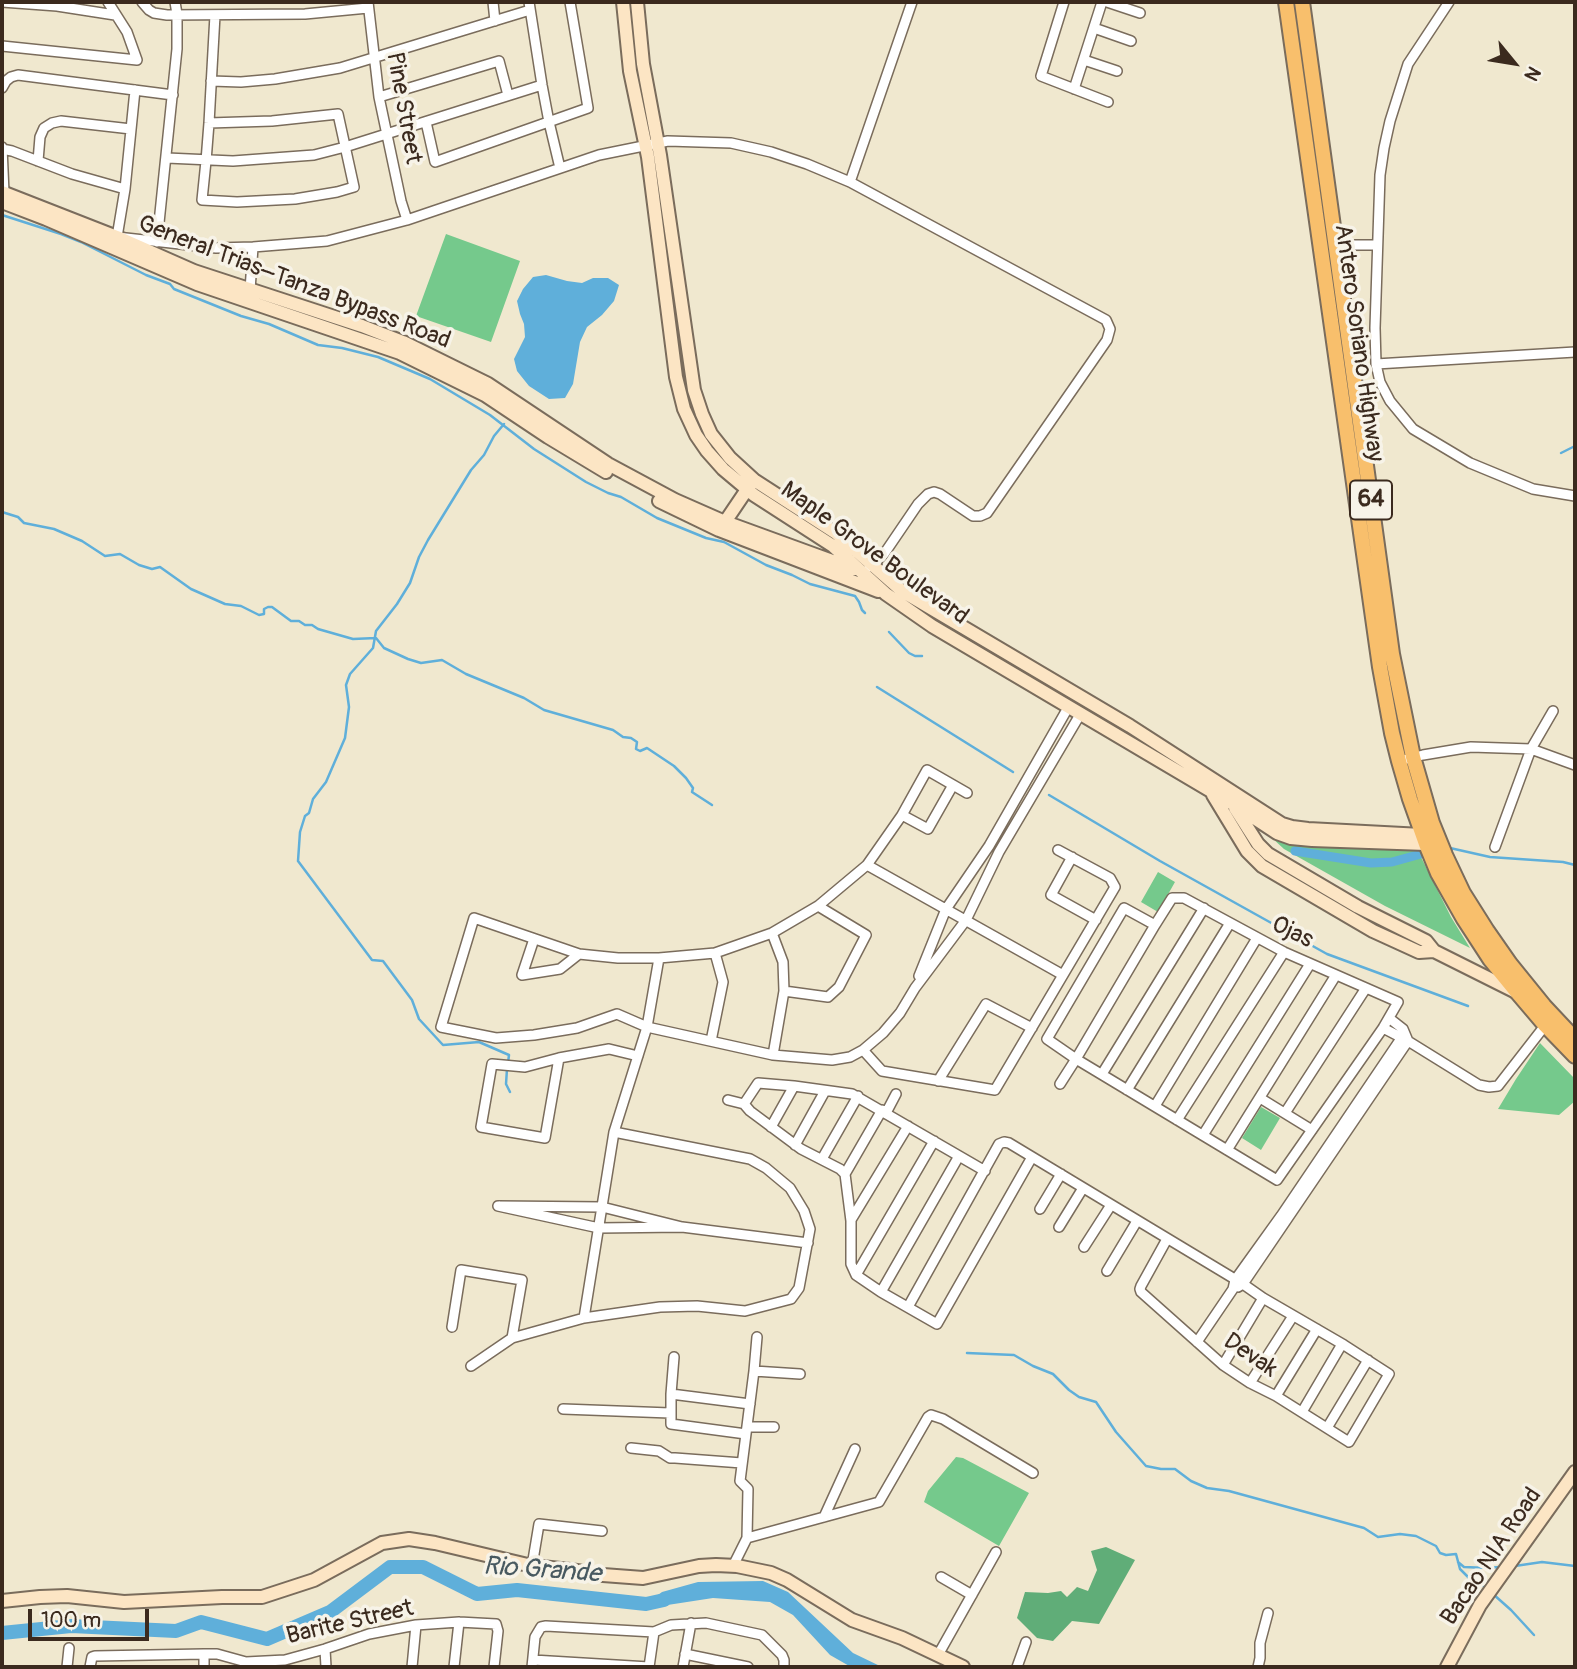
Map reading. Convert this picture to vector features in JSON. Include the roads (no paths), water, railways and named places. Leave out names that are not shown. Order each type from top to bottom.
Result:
[{"type":"main road","name":"Maple Grove Boulevard","points":[[624,2],[630,71],[652,144]]},
{"type":"main road","name":"Maple Grove Boulevard","points":[[637,2],[652,144],[691,375],[698,404],[716,442],[750,485],[867,569],[886,594],[932,626],[1215,787]]},
{"type":"main road","name":"Antero Soriano Highway","points":[[1286,2],[1380,667],[1392,733],[1406,759]]},
{"type":"main road","name":"Antero Soriano Highway","points":[[1301,2],[1406,759],[1438,873],[1464,919],[1490,959],[1517,992],[1549,1021],[1575,1039]]},
{"type":"main road","name":"General Trias–Tanza Bypass Road","points":[[3,195],[117,237],[194,271],[362,326],[402,342],[488,384],[608,464],[675,500],[725,522],[867,569],[902,591]]},
{"type":"main road","name":"General Trias–Tanza Bypass Road","points":[[3,195],[46,219],[197,284],[400,354],[485,395],[596,467],[675,509],[719,530],[886,594]]},
{"type":"main road","points":[[725,522],[750,485]]},
{"type":"main road","name":"Maple Grove Boulevard","points":[[902,591],[1130,726],[1215,787],[1243,845],[1262,866],[1373,931],[1419,952],[1434,951]]},
{"type":"main road","points":[[1215,787],[1233,804],[1277,833],[1290,838],[1322,841],[1429,839]]},
{"type":"main road","points":[[1215,787],[1288,827],[1429,839]]},
{"type":"main road","name":"Maple Grove Boulevard","points":[[1233,804],[1258,844],[1268,854],[1358,907],[1426,941],[1434,951],[1517,992]]},
{"type":"main road","name":"Antero Soriano Highway","points":[[1429,839],[1487,931],[1575,1056]]},
{"type":"main road","name":"Bacao NIA Road","points":[[1447,1667],[1480,1605],[1575,1472]]},
{"type":"main road","points":[[2,1601],[67,1596],[124,1602],[262,1597],[314,1580],[382,1543],[409,1539],[531,1566],[603,1575],[643,1577],[699,1566],[733,1566],[771,1573],[852,1620],[963,1667]]},
{"type":"street","points":[[2,2],[56,4],[115,15]]},
{"type":"street","points":[[2,46],[137,60],[127,32],[108,2]]},
{"type":"street","points":[[142,2],[154,13],[167,15],[305,14],[368,5]]},
{"type":"street","points":[[157,242],[177,49],[175,2]]},
{"type":"street","points":[[493,2],[495,21]]},
{"type":"street","points":[[426,122],[435,162],[587,108],[570,2]]},
{"type":"street","points":[[850,182],[912,2]]},
{"type":"street","points":[[1064,2],[1041,76],[1108,102]]},
{"type":"street","points":[[1074,89],[1105,2],[1140,13]]},
{"type":"street","points":[[1449,2],[1408,64],[1390,121],[1380,175],[1375,328],[1376,364],[1380,382],[1390,401],[1413,429],[1470,463],[1533,489],[1575,496]]},
{"type":"street","name":"Pine Street","points":[[368,5],[379,97],[407,220]]},
{"type":"street","points":[[211,81],[275,79],[340,68],[495,21],[530,6],[542,85],[560,168]]},
{"type":"street","points":[[209,123],[272,121],[338,114],[354,187],[295,199],[237,202],[202,200],[215,15]]},
{"type":"street","points":[[1094,28],[1130,41]]},
{"type":"street","points":[[1084,60],[1117,71]]},
{"type":"street","points":[[379,97],[499,61],[508,95]]},
{"type":"street","points":[[2,88],[6,81],[18,75],[173,95]]},
{"type":"street","points":[[167,158],[233,161],[314,155],[542,85]]},
{"type":"street","points":[[135,90],[125,189],[117,237],[216,248],[327,241],[407,220],[599,155],[681,141],[732,143],[771,152],[850,182],[1099,315],[1108,323],[1109,337],[987,513],[973,516],[942,495],[930,493],[922,499],[884,554],[867,569]]},
{"type":"street","points":[[38,161],[40,137],[44,128],[52,123],[61,121],[131,129]]},
{"type":"street","points":[[3,195],[2,148],[82,178],[125,189]]},
{"type":"street","points":[[1336,247],[1377,245]]},
{"type":"street","points":[[250,290],[253,247]]},
{"type":"street","points":[[1376,364],[1575,352]]},
{"type":"street","points":[[915,988],[946,909],[989,846],[1069,706]]},
{"type":"street","points":[[1495,847],[1531,749],[1553,711]]},
{"type":"street","points":[[967,793],[927,770],[902,815],[867,864],[818,906],[772,933],[715,953],[659,958],[579,954],[474,919],[441,1027],[496,1038],[577,1028],[617,1014],[647,1027],[773,1055],[832,1060],[850,1057],[883,1034],[966,920],[999,852],[1081,713]]},
{"type":"street","points":[[1406,759],[1471,747],[1531,749],[1575,765]]},
{"type":"street","points":[[902,815],[928,830],[953,785]]},
{"type":"street","points":[[989,846],[999,852]]},
{"type":"street","points":[[863,1050],[882,1071],[995,1090],[1115,887],[1110,878],[1058,850]]},
{"type":"street","points":[[1072,857],[1051,895],[1096,920]]},
{"type":"street","points":[[867,864],[1063,975]]},
{"type":"street","name":"Ojas","points":[[1155,925],[1172,898],[1184,898],[1284,952],[1398,1002],[1388,1018]]},
{"type":"street","points":[[784,991],[828,997],[839,987],[866,935],[818,906]]},
{"type":"street","points":[[1060,1084],[1076,1059],[1155,925],[1124,908],[1046,1039],[1076,1059],[1277,1180],[1388,1018],[1403,1029],[1405,1039],[1197,1342]]},
{"type":"street","points":[[1102,1074],[1204,908]]},
{"type":"street","points":[[1127,1090],[1230,923]]},
{"type":"street","points":[[772,933],[783,962],[784,991],[773,1055]]},
{"type":"street","points":[[1155,1106],[1257,938]]},
{"type":"street","points":[[534,939],[522,975],[560,969],[579,954]]},
{"type":"street","points":[[1177,1120],[1284,952]]},
{"type":"street","points":[[711,1041],[723,982],[715,953]]},
{"type":"street","points":[[584,1318],[614,1132],[647,1027],[659,958]]},
{"type":"street","points":[[1203,1135],[1310,964]]},
{"type":"street","points":[[1227,1150],[1336,975]]},
{"type":"street","points":[[1285,1113],[1366,988]]},
{"type":"street","points":[[938,1081],[986,1004],[1032,1028]]},
{"type":"street","points":[[1383,1028],[1479,1085],[1489,1087],[1498,1086],[1549,1021]]},
{"type":"street","points":[[559,1058],[545,1138],[481,1127],[492,1064],[525,1067],[559,1058],[609,1049],[638,1056]]},
{"type":"street","points":[[744,1104],[758,1083],[852,1094],[985,1171]]},
{"type":"street","points":[[771,1127],[794,1086]]},
{"type":"street","points":[[795,1145],[825,1091]]},
{"type":"street","points":[[845,1174],[896,1094]]},
{"type":"street","points":[[822,1160],[858,1097]]},
{"type":"street","points":[[1260,1098],[1312,1130]]},
{"type":"street","points":[[728,1100],[744,1104],[795,1145],[845,1174],[851,1221],[851,1264],[856,1275],[937,1324],[1032,1157]]},
{"type":"street","points":[[851,1221],[908,1126]]},
{"type":"street","points":[[471,1366],[512,1338],[584,1318],[660,1307],[697,1306],[745,1311],[791,1299],[799,1288],[810,1229],[804,1211],[790,1188],[766,1168],[750,1159],[614,1132]]},
{"type":"street","points":[[856,1275],[934,1141]]},
{"type":"street","points":[[908,1307],[999,1144],[1009,1143],[1237,1284],[1368,1360],[1327,1428]]},
{"type":"street","points":[[881,1292],[959,1156]]},
{"type":"street","points":[[1040,1209],[1061,1174]]},
{"type":"street","points":[[1059,1227],[1083,1188]]},
{"type":"street","points":[[1084,1247],[1111,1205]]},
{"type":"street","points":[[682,1227],[599,1228],[498,1206],[602,1207],[682,1227],[807,1243]]},
{"type":"street","points":[[1107,1271],[1137,1221]]},
{"type":"street","name":"Devak","points":[[1167,1239],[1140,1289],[1223,1365],[1349,1442],[1389,1374],[1368,1360]]},
{"type":"street","points":[[452,1327],[461,1270],[522,1280],[512,1338]]},
{"type":"street","points":[[1223,1365],[1263,1298]]},
{"type":"street","points":[[1250,1383],[1293,1316]]},
{"type":"street","points":[[1276,1396],[1317,1329]]},
{"type":"street","points":[[733,1566],[747,1538],[747,1488],[740,1481],[757,1337]]},
{"type":"street","points":[[1302,1412],[1342,1344]]},
{"type":"street","points":[[674,1357],[670,1413],[672,1425],[747,1431],[774,1427]]},
{"type":"street","points":[[754,1371],[800,1374]]},
{"type":"street","points":[[671,1394],[750,1404]]},
{"type":"street","points":[[563,1409],[670,1413]]},
{"type":"street","points":[[747,1538],[879,1502],[931,1415],[943,1419],[1033,1473]]},
{"type":"street","points":[[631,1448],[659,1451],[670,1458],[742,1463]]},
{"type":"street","points":[[824,1517],[856,1449]]},
{"type":"street","points":[[531,1566],[539,1524],[602,1531]]},
{"type":"street","points":[[938,1656],[996,1552]]},
{"type":"street","points":[[941,1577],[972,1595]]},
{"type":"street","points":[[1258,1667],[1260,1643],[1268,1613]]},
{"type":"street","points":[[454,1667],[459,1622]]},
{"type":"street","name":"Barite Street","points":[[90,1664],[95,1656],[165,1654],[217,1654],[246,1664],[285,1663],[369,1634],[416,1625],[459,1622],[496,1624],[498,1631],[494,1667]]},
{"type":"street","points":[[683,1667],[691,1623]]},
{"type":"street","points":[[654,1632],[649,1667],[533,1664],[535,1637],[541,1627],[553,1625],[654,1632],[671,1625],[706,1623],[762,1635],[782,1655],[784,1667]]},
{"type":"street","points":[[411,1667],[416,1625]]},
{"type":"street","points":[[1017,1667],[1026,1642]]},
{"type":"street","points":[[66,1667],[68,1648]]},
{"type":"street","points":[[325,1649],[326,1667]]},
{"type":"street","points":[[165,1654],[166,1667]]},
{"type":"street","points":[[204,1654],[204,1667]]},
{"type":"street","points":[[685,1654],[748,1667]]},
{"type":"street","points":[[127,1655],[127,1667]]},
{"type":"water","points":[[546,275],[582,283],[593,278],[608,278],[619,285],[614,301],[587,327],[580,342],[573,384],[565,398],[549,399],[529,386],[517,371],[514,359],[525,337],[517,301],[533,277]]},
{"type":"water","points":[[763,1581],[788,1592],[853,1653],[882,1667],[851,1667],[830,1655],[793,1615],[770,1602],[713,1598],[661,1606],[646,1604],[662,1592],[698,1582]]},
{"type":"waterway","points":[[2,215],[81,242],[146,275],[170,284],[174,289],[241,316],[269,324],[318,345],[378,357],[430,379],[490,415],[534,449],[586,482],[621,497],[657,518],[706,538],[724,542],[766,565],[810,584],[855,596],[865,613]]},
{"type":"waterway","points":[[504,424],[471,470],[428,540],[410,583],[376,631],[373,648],[350,674],[346,685],[349,707],[345,738],[326,782],[313,799],[309,813],[305,816],[300,832],[298,861],[372,960],[383,961],[412,1000],[419,1019],[443,1045],[479,1042],[509,1055],[508,1063]]},
{"type":"waterway","points":[[1561,453],[1575,446]]},
{"type":"waterway","points":[[2,512],[18,517],[24,523],[54,529],[82,541],[105,556],[120,554],[139,565],[152,569],[160,567],[191,589],[225,604],[241,606],[259,615],[264,614],[264,609],[272,607],[291,621],[299,621],[353,639],[376,638],[384,648],[408,659],[421,663],[442,660],[544,710],[613,730],[637,742],[636,749],[640,751],[647,748],[674,766],[693,788],[692,792],[712,805]]},
{"type":"waterway","points":[[889,632],[909,653],[922,656]]},
{"type":"waterway","points":[[877,687],[1013,772]]},
{"type":"waterway","points":[[1049,795],[1160,861],[1327,954],[1468,1006]]},
{"type":"waterway","points":[[1450,848],[1490,857],[1575,865]]},
{"type":"waterway","points":[[1295,851],[1371,863],[1392,862],[1421,854]]},
{"type":"waterway","points":[[507,1069],[506,1084],[510,1092]]},
{"type":"waterway","points":[[967,1353],[1014,1355],[1053,1374],[1079,1397],[1096,1402],[1116,1432],[1146,1466],[1175,1469],[1191,1481],[1207,1488],[1229,1491],[1364,1528],[1378,1537],[1400,1534],[1416,1536],[1436,1546],[1440,1553],[1456,1554],[1460,1569],[1471,1580],[1485,1587]]},
{"type":"waterway","points":[[1458,1562],[1464,1567],[1499,1567]]},
{"type":"waterway","points":[[1515,1566],[1542,1562],[1575,1566]]},
{"type":"waterway","name":"Rio Grande","points":[[2,1633],[71,1626],[176,1631],[201,1622],[267,1639],[330,1612],[390,1567],[423,1567],[477,1594],[517,1590],[646,1604],[664,1600]]},
{"type":"waterway","points":[[1493,1594],[1534,1635]]}]
